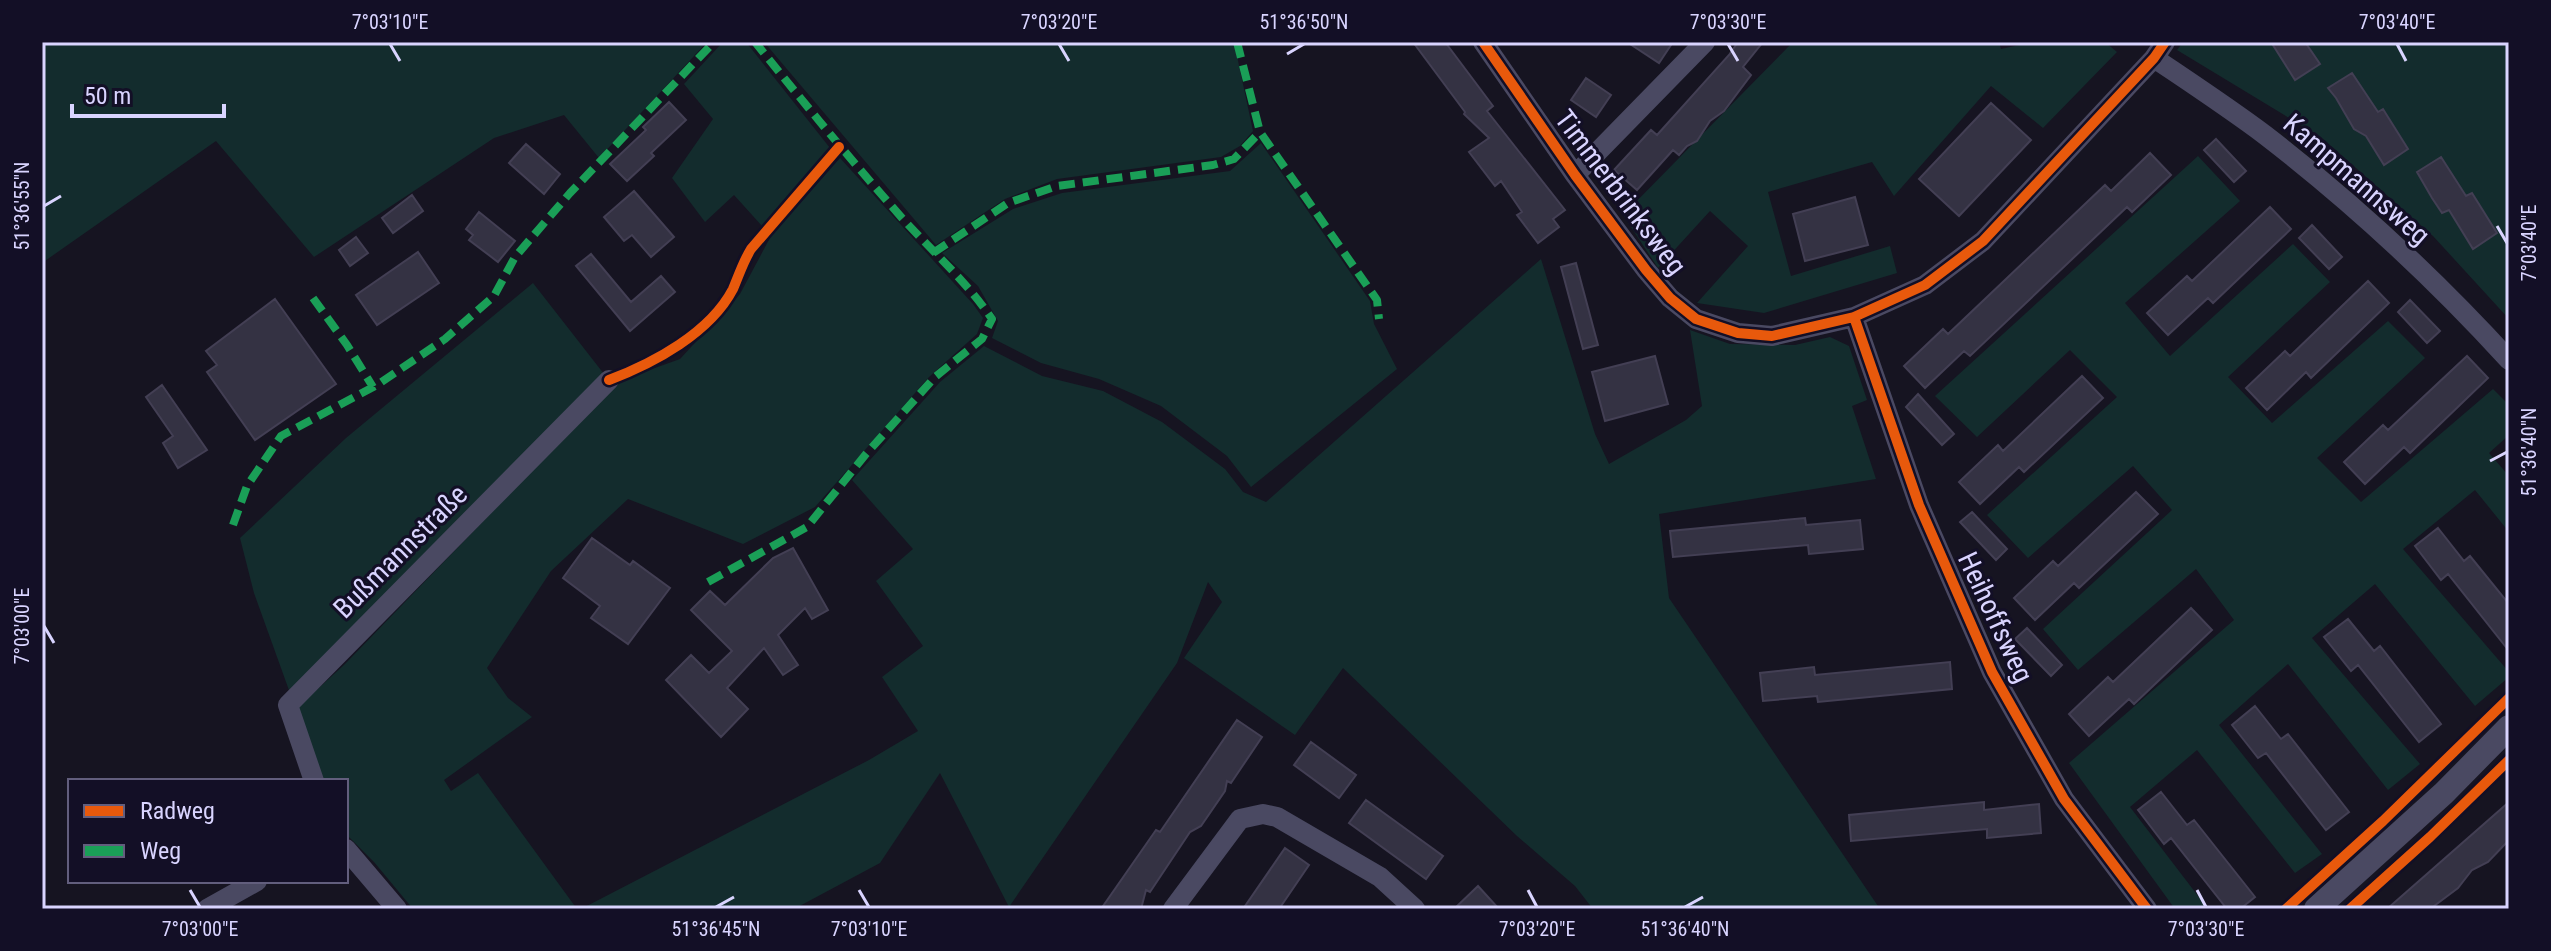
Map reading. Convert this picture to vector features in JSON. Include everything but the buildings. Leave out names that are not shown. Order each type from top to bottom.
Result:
[{"type":"street","name":"Timmerbrinksweg","points":[[1483,42],[1575,175],[1670,298],[1696,319],[1738,333],[1772,336],[1854,317],[1925,285],[1983,241],[2160,50]]},
{"type":"street","points":[[1575,175],[1705,42]]},
{"type":"street","name":"Kampmannsweg","points":[[2160,50],[2349,204],[2464,311],[2509,360]]},
{"type":"street","name":"Heihoffsweg","points":[[1854,317],[1919,505],[1992,672],[2064,799],[2147,909]]},
{"type":"street","name":"Bußmannstraße","points":[[313,779],[288,705],[609,380]]},
{"type":"street","points":[[2316,909],[2444,793],[2509,727]]},
{"type":"street","points":[[1173,909],[1240,819],[1263,814],[1277,817],[1380,877],[1415,909]]},
{"type":"street","points":[[348,851],[397,909]]},
{"type":"street","points":[[207,909],[253,883]]},
{"type":"green space","points":[[42,42],[707,42],[599,158],[564,115],[494,138],[314,257],[216,141],[42,263]]},
{"type":"green space","points":[[723,42],[746,42],[830,148],[762,226],[734,195],[705,222],[672,178],[713,119],[684,84]]},
{"type":"green space","points":[[764,42],[1234,42],[1253,131],[1240,146],[1221,157],[1057,179],[1005,199],[936,245]]},
{"type":"green space","points":[[1793,42],[1999,42],[2001,49],[2033,42],[2105,42],[2117,52],[2043,128],[1991,86],[1894,196],[1872,162],[1768,192],[1791,276],[1890,246],[1897,273],[1764,313],[1697,303],[1748,246],[1710,211],[1658,268],[1623,215]]},
{"type":"green space","points":[[2183,42],[2509,42],[2509,319],[2433,236],[2322,138],[2177,50]]},
{"type":"green space","points":[[1261,143],[1370,301],[1374,324],[1397,369],[1251,487],[1227,456],[1161,406],[1099,379],[1041,363],[992,338],[998,321],[978,286],[942,253],[1013,209],[1062,193],[1230,171]]},
{"type":"green space","points":[[2198,156],[2240,201],[2125,303],[2170,356],[2293,244],[2330,282],[2228,377],[2272,423],[2388,321],[2425,358],[2317,458],[2361,502],[2493,389],[2509,405],[2509,435],[2489,453],[2509,476],[2509,532],[2475,490],[2403,549],[2509,672],[2509,677],[2475,706],[2375,584],[2312,638],[2420,764],[2388,790],[2288,664],[2219,725],[2322,854],[2295,873],[2197,750],[2130,807],[2208,909],[2175,909],[2069,763],[2234,620],[2196,569],[2078,670],[2043,629],[2172,510],[2133,466],[2028,558],[1987,515],[2117,397],[2070,350],[1977,437],[1935,396]]},
{"type":"green space","points":[[840,158],[973,304],[983,318],[977,334],[929,377],[815,507],[743,544],[628,499],[551,571],[487,668],[508,698],[532,717],[444,780],[451,791],[478,773],[577,909],[413,909],[348,836],[348,779],[322,779],[298,707],[345,664],[619,381],[680,359],[740,294],[771,236]]},
{"type":"green space","points":[[1541,259],[1595,434],[1609,464],[1686,420],[1702,406],[1690,330],[1730,344],[1795,345],[1830,337],[1849,346],[1867,400],[1852,406],[1876,479],[1659,514],[1669,598],[1880,909],[1593,909],[1575,886],[1517,836],[1343,668],[1295,735],[1184,658],[1222,602],[1208,582],[1177,663],[1009,907],[940,773],[880,863],[794,909],[581,909],[869,760],[918,731],[882,677],[923,646],[876,581],[913,549],[852,480],[940,382],[984,346],[1042,376],[1103,391],[1162,422],[1225,469],[1243,492],[1266,502]]},
{"type":"green space","points":[[533,283],[604,374],[290,693],[254,593],[240,538],[346,438]]},
{"type":"marked path","points":[[233,525],[247,486],[281,436],[377,385],[445,339],[494,296],[515,257],[570,193],[714,42]]},
{"type":"marked path","points":[[708,582],[807,527],[866,454],[935,377],[982,339],[992,319],[960,279],[864,174],[755,42]]},
{"type":"marked path","points":[[1237,42],[1260,132],[1377,300],[1379,319]]},
{"type":"marked path","points":[[933,253],[1008,203],[1057,186],[1213,165],[1234,159],[1260,132]]},
{"type":"marked path","points":[[313,298],[373,387]]},
{"type":"cycle path","points":[[1483,42],[1575,175],[1670,298],[1696,319],[1738,333],[1772,336],[1854,317],[1925,285],[1983,241],[2154,58],[2165,42]]},
{"type":"cycle path","points":[[609,380],[679,345],[710,319],[733,289],[751,249],[839,147]]},
{"type":"cycle path","points":[[1854,317],[1919,505],[1992,672],[2064,799],[2147,909]]},
{"type":"cycle path","points":[[2286,909],[2383,821],[2509,698]]},
{"type":"cycle path","points":[[2350,909],[2509,760]]}]
